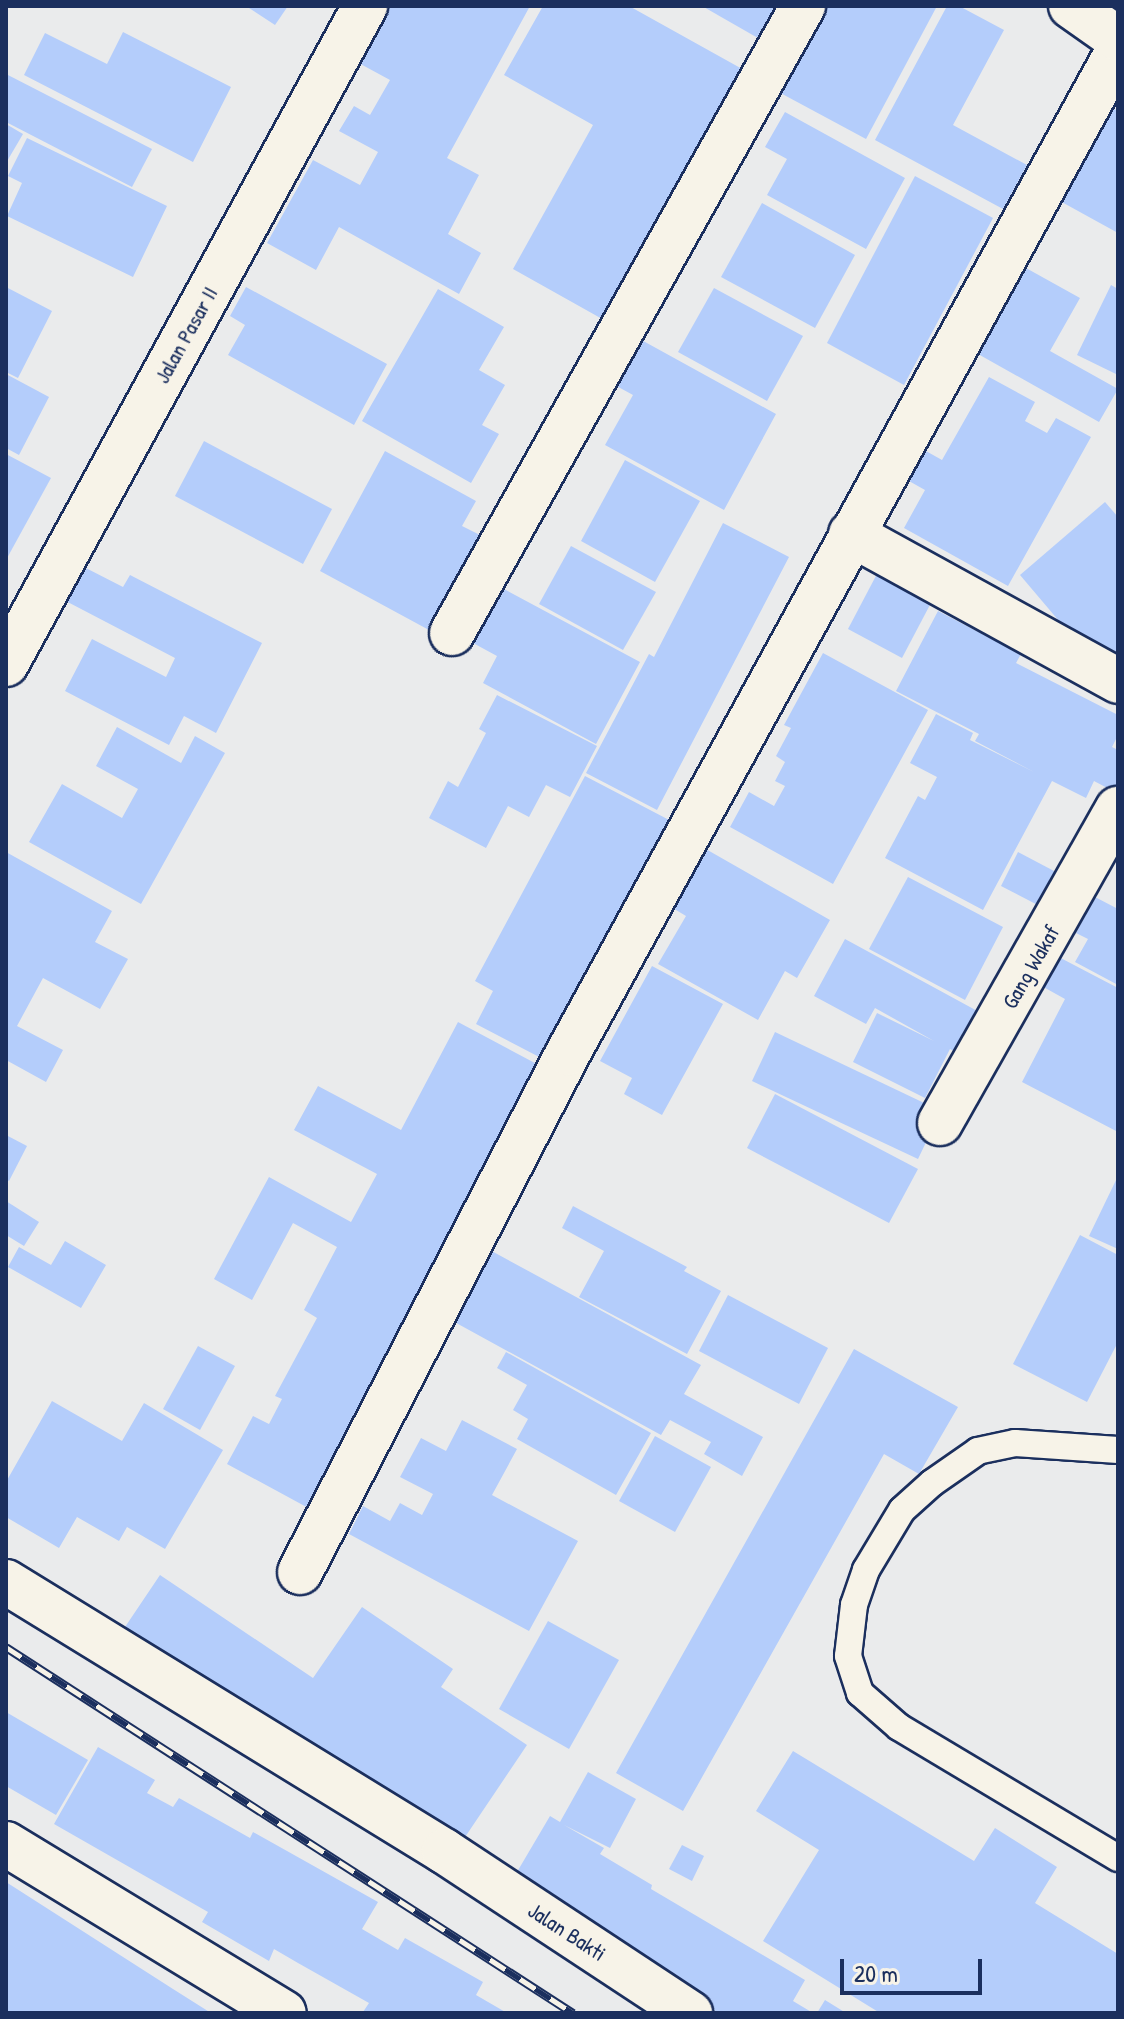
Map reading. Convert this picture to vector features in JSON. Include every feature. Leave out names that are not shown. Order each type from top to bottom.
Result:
[{"type":"street","name":"Jalan Pasar II","points":[[6,664],[365,6]]},
{"type":"street","points":[[452,633],[803,6]]},
{"type":"street","points":[[1071,6],[1118,39]]},
{"type":"street","points":[[300,1572],[568,1053],[1118,51]]},
{"type":"street","points":[[851,534],[1118,681]]},
{"type":"street","name":"Gang Wakaf","points":[[940,1123],[1057,923],[1118,809]]},
{"type":"street","name":"Jalan Bakti","points":[[6,1582],[444,1851],[690,2013]]},
{"type":"street","points":[[6,1844],[284,2013]]},
{"type":"lane","points":[[1118,1450],[1015,1443],[978,1451],[932,1483],[902,1510],[866,1570],[854,1605],[848,1656],[860,1693],[899,1727],[1118,1858]]},
{"type":"building","points":[[246,6],[288,6],[275,25]]},
{"type":"building","points":[[371,6],[530,6],[447,158],[479,175],[448,234],[481,253],[459,294],[339,227],[316,270],[267,243],[313,160],[360,185],[378,152],[339,131],[354,106],[370,115],[390,80],[355,61]]},
{"type":"building","points":[[543,6],[629,6],[744,70],[604,320],[513,269],[593,125],[504,75]]},
{"type":"building","points":[[702,6],[792,6],[770,45]]},
{"type":"building","points":[[817,6],[937,6],[866,139],[773,89]]},
{"type":"building","points":[[947,6],[959,6],[1004,30],[953,125],[1027,165],[1003,209],[875,140]]},
{"type":"building","points":[[123,32],[231,87],[193,162],[24,75],[45,33],[107,64]]},
{"type":"building","points":[[6,74],[152,149],[132,187],[6,122]]},
{"type":"building","points":[[1100,101],[1118,111],[1118,233],[1049,195]]},
{"type":"building","points":[[785,112],[905,178],[866,249],[767,195],[787,159],[765,147]]},
{"type":"building","points":[[6,124],[23,134],[6,163]]},
{"type":"building","points":[[27,138],[167,206],[133,277],[7,216],[22,183],[8,176]]},
{"type":"building","points":[[915,176],[993,218],[904,385],[827,343]]},
{"type":"building","points":[[762,203],[855,255],[815,328],[721,277]]},
{"type":"building","points":[[1026,268],[1080,298],[1050,351],[1118,389],[1099,422],[978,354]]},
{"type":"building","points":[[1111,285],[1118,289],[1118,375],[1077,355]]},
{"type":"building","points":[[6,287],[52,311],[18,378],[6,372]]},
{"type":"building","points":[[246,287],[387,364],[354,425],[228,355],[245,325],[230,316]]},
{"type":"building","points":[[714,288],[803,336],[767,401],[678,352]]},
{"type":"building","points":[[438,289],[504,327],[479,370],[505,385],[482,425],[499,434],[471,483],[362,421]]},
{"type":"building","points":[[636,337],[776,414],[724,510],[605,445],[633,395],[611,383]]},
{"type":"building","points":[[6,374],[49,397],[19,455],[6,448]]},
{"type":"building","points":[[989,377],[1035,402],[1025,421],[1047,433],[1056,418],[1091,437],[1008,586],[904,528],[925,490],[900,476],[917,446],[942,460]]},
{"type":"building","points":[[204,441],[332,509],[303,564],[175,496]]},
{"type":"building","points":[[385,451],[476,501],[462,526],[480,535],[429,630],[320,571]]},
{"type":"building","points":[[6,454],[51,478],[6,560]]},
{"type":"building","points":[[625,460],[700,501],[655,582],[581,541]]},
{"type":"building","points":[[1105,502],[1118,517],[1118,650],[1098,667],[1020,575]]},
{"type":"building","points":[[723,523],[789,557],[657,810],[586,773],[649,654],[654,657]]},
{"type":"building","points":[[571,546],[656,592],[623,650],[539,604]]},
{"type":"building","points":[[78,564],[123,587],[130,575],[262,643],[216,733],[184,716],[169,745],[65,691],[92,639],[166,677],[175,658],[60,598]]},
{"type":"building","points":[[878,572],[932,601],[902,658],[848,629]]},
{"type":"building","points":[[502,588],[640,662],[596,744],[483,683],[497,656],[473,643]]},
{"type":"building","points":[[938,611],[1021,654],[1016,663],[1118,715],[1118,735],[1112,747],[1118,750],[1118,782],[1113,791],[1094,781],[1086,798],[1052,781],[983,910],[885,858],[918,796],[925,800],[937,777],[910,763],[936,714],[973,733],[970,740],[1034,772],[975,741],[979,734],[896,691]]},
{"type":"building","points":[[823,653],[928,710],[833,884],[730,827],[749,792],[774,806],[785,786],[775,781],[785,762],[776,756],[791,728],[784,725]]},
{"type":"building","points":[[497,695],[597,746],[570,797],[546,785],[529,817],[508,806],[486,848],[429,818],[448,781],[458,787],[486,733],[479,729]]},
{"type":"building","points":[[117,727],[181,763],[195,736],[225,753],[141,904],[29,842],[62,784],[122,818],[138,789],[96,766]]},
{"type":"building","points":[[585,776],[673,822],[545,1060],[476,1024],[493,991],[475,981]]},
{"type":"building","points":[[704,848],[830,920],[797,978],[785,971],[758,1020],[658,964],[686,916],[671,907]]},
{"type":"building","points":[[6,852],[112,911],[95,942],[128,959],[100,1009],[43,978],[17,1026],[63,1050],[46,1082],[6,1060]]},
{"type":"building","points":[[1018,852],[1073,881],[1055,914],[1001,886]]},
{"type":"building","points":[[908,877],[1003,927],[965,1000],[869,949]]},
{"type":"building","points":[[1095,897],[1118,909],[1118,985],[1075,962],[1088,939],[1076,933]]},
{"type":"building","points":[[845,939],[981,1013],[959,1054],[950,1049],[925,1098],[853,1062],[877,1013],[934,1041],[875,1008],[866,1024],[814,996]]},
{"type":"building","points":[[1053,954],[1118,988],[1118,1132],[1022,1082],[1065,999],[1038,984]]},
{"type":"building","points":[[652,966],[723,1004],[662,1115],[624,1094],[632,1078],[600,1061]]},
{"type":"building","points":[[458,1022],[548,1070],[312,1510],[227,1464],[253,1416],[269,1424],[282,1399],[275,1396],[317,1318],[304,1310],[337,1247],[293,1223],[252,1300],[214,1279],[269,1177],[351,1222],[377,1174],[294,1130],[318,1086],[401,1130]]},
{"type":"building","points":[[775,1032],[941,1111],[918,1159],[752,1081]]},
{"type":"building","points":[[775,1094],[918,1169],[889,1223],[747,1148]]},
{"type":"building","points":[[6,1135],[27,1146],[9,1181],[6,1179]]},
{"type":"building","points":[[1118,1176],[1118,1249],[1089,1236]]},
{"type":"building","points":[[6,1201],[39,1222],[24,1246],[6,1235]]},
{"type":"building","points":[[573,1206],[687,1267],[684,1271],[721,1291],[687,1354],[579,1297],[604,1251],[562,1228]]},
{"type":"building","points":[[1080,1235],[1118,1255],[1118,1342],[1087,1402],[1013,1364]]},
{"type":"building","points":[[65,1241],[106,1265],[81,1308],[8,1267],[19,1247],[51,1265]]},
{"type":"building","points":[[488,1249],[701,1365],[684,1394],[763,1437],[742,1476],[704,1454],[711,1442],[670,1420],[661,1435],[449,1319]]},
{"type":"building","points":[[728,1295],[828,1348],[799,1404],[699,1351]]},
{"type":"building","points":[[198,1346],[235,1366],[200,1430],[163,1409]]},
{"type":"building","points":[[854,1349],[958,1407],[919,1474],[884,1454],[683,1811],[616,1773]]},
{"type":"building","points":[[506,1352],[651,1433],[616,1495],[517,1439],[528,1419],[513,1410],[527,1385],[497,1368]]},
{"type":"building","points":[[52,1401],[122,1441],[144,1403],[223,1450],[165,1549],[127,1527],[119,1541],[77,1517],[59,1548],[6,1517],[6,1482]]},
{"type":"building","points":[[462,1420],[517,1449],[492,1495],[578,1541],[529,1631],[349,1534],[363,1506],[390,1521],[400,1503],[422,1515],[433,1494],[400,1477],[421,1438],[446,1451]]},
{"type":"building","points":[[655,1436],[711,1467],[675,1532],[619,1501]]},
{"type":"building","points":[[160,1575],[313,1678],[362,1607],[453,1669],[441,1687],[527,1745],[455,1852],[123,1630]]},
{"type":"building","points":[[548,1621],[619,1660],[569,1749],[499,1709]]},
{"type":"building","points":[[6,1712],[88,1760],[56,1815],[6,1786]]},
{"type":"building","points":[[98,1747],[155,1780],[147,1793],[173,1807],[179,1798],[250,1838],[253,1832],[378,1902],[362,1929],[398,1950],[405,1938],[483,1982],[476,1995],[507,2013],[366,2013],[363,2012],[369,2003],[274,1949],[269,1961],[202,1922],[208,1912],[54,1824]]},
{"type":"building","points":[[793,1751],[974,1861],[995,1828],[1057,1867],[1035,1903],[1118,1954],[1118,2013],[880,2013],[763,1941],[819,1850],[756,1811]]},
{"type":"building","points":[[588,1772],[636,1799],[610,1848],[564,1825],[604,1848],[600,1854],[652,1885],[651,1889],[805,1980],[793,2001],[813,2013],[719,2013],[507,1889],[550,1816],[560,1822]]},
{"type":"building","points":[[682,1845],[704,1856],[692,1881],[669,1869]]},
{"type":"building","points":[[6,1882],[173,1989],[211,2013],[6,2013]]},
{"type":"building","points":[[825,2000],[846,2013],[817,2013]]},
{"type":"railway","points":[[6,1647],[573,2013]]}]
